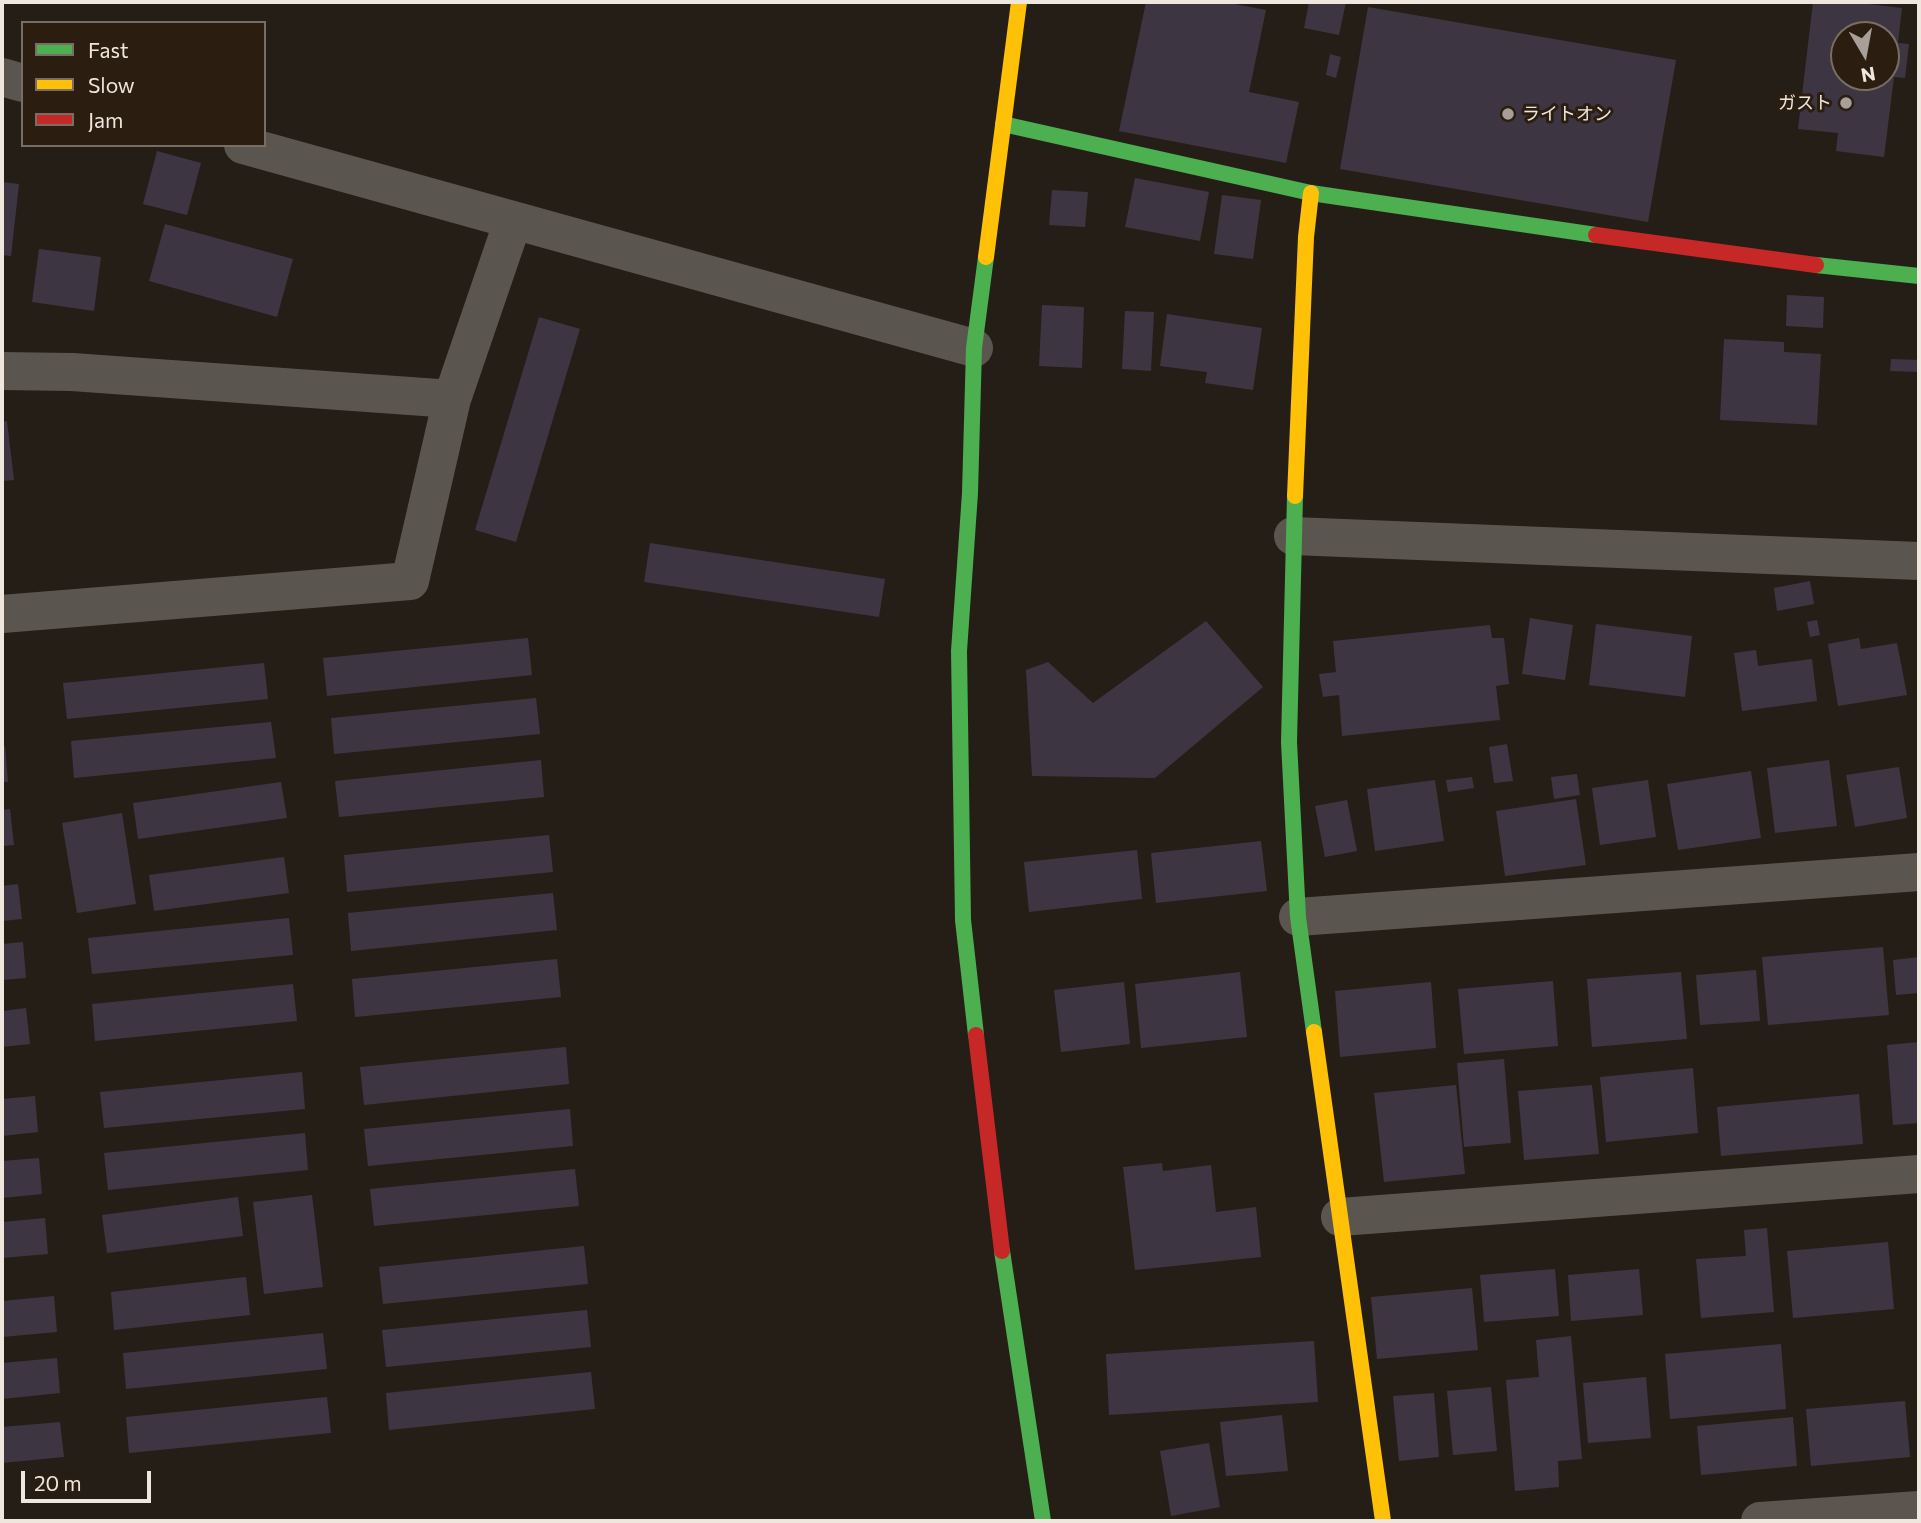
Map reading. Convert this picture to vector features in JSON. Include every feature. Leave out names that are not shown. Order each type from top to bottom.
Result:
[{"type":"street","points":[[1020,2],[974,348],[970,493],[959,651],[963,920],[997,1216],[1043,1521]]},
{"type":"street","points":[[2,77],[21,82]]},
{"type":"street","points":[[1003,124],[1311,193],[1782,262],[1919,275]]},
{"type":"street","points":[[250,147],[974,348]]},
{"type":"street","points":[[1311,193],[1306,237],[1293,536],[1289,742],[1298,917],[1383,1521]]},
{"type":"street","points":[[2,614],[410,581],[452,398],[513,221]]},
{"type":"street","points":[[2,372],[72,372],[452,398]]},
{"type":"street","points":[[1293,536],[1919,561]]},
{"type":"street","points":[[1298,917],[1919,872]]},
{"type":"street","points":[[1340,1217],[1919,1174]]},
{"type":"street","points":[[1760,1521],[1919,1510]]},
{"type":"building","points":[[1146,2],[1224,2],[1266,10],[1249,92],[1299,102],[1286,163],[1119,131]]},
{"type":"building","points":[[1309,2],[1346,2],[1339,35],[1304,28]]},
{"type":"building","name":"ガスト","points":[[1813,2],[1852,2],[1902,8],[1900,26],[1900,21],[1830,21],[1830,91],[1892,91],[1884,157],[1836,151],[1838,133],[1798,129]]},
{"type":"building","name":"ライトオン","points":[[1368,7],[1676,60],[1648,222],[1340,169]]},
{"type":"building","name":"ガスト","points":[[1900,43],[1909,44],[1905,78],[1900,78]]},
{"type":"building","points":[[1330,54],[1341,57],[1336,78],[1326,75]]},
{"type":"building","points":[[157,151],[201,163],[187,215],[143,204]]},
{"type":"building","points":[[1135,178],[1209,192],[1200,241],[1125,227]]},
{"type":"building","points":[[2,182],[19,184],[11,256],[2,255]]},
{"type":"building","points":[[1052,190],[1088,192],[1085,227],[1049,225]]},
{"type":"building","points":[[1222,195],[1261,200],[1253,259],[1214,254]]},
{"type":"building","points":[[165,224],[293,259],[277,317],[149,281]]},
{"type":"building","points":[[39,249],[101,257],[94,311],[32,302]]},
{"type":"building","points":[[1787,295],[1824,297],[1823,328],[1786,326]]},
{"type":"building","points":[[1042,305],[1084,307],[1082,368],[1039,366]]},
{"type":"building","points":[[1125,311],[1154,312],[1151,371],[1122,369]]},
{"type":"building","points":[[1167,314],[1262,328],[1253,390],[1205,383],[1207,372],[1160,366]]},
{"type":"building","points":[[539,317],[580,329],[516,542],[475,530]]},
{"type":"building","points":[[1724,339],[1784,342],[1784,352],[1821,354],[1817,425],[1720,420]]},
{"type":"building","points":[[1891,359],[1919,360],[1919,372],[1890,371]]},
{"type":"building","points":[[7,421],[14,480],[2,481],[2,422]]},
{"type":"building","points":[[650,543],[885,579],[879,617],[644,582]]},
{"type":"building","points":[[1810,581],[1814,604],[1777,611],[1774,588]]},
{"type":"building","points":[[1530,618],[1573,625],[1565,680],[1522,674]]},
{"type":"building","points":[[1817,620],[1820,635],[1810,637],[1807,622]]},
{"type":"building","points":[[1206,621],[1263,687],[1155,778],[1032,776],[1026,670],[1048,662],[1093,703]]},
{"type":"building","points":[[1596,624],[1692,636],[1685,697],[1589,685]]},
{"type":"building","points":[[1490,625],[1492,638],[1504,638],[1509,684],[1496,686],[1500,720],[1342,736],[1339,695],[1323,697],[1319,674],[1336,672],[1333,641]]},
{"type":"building","points":[[528,638],[532,675],[327,696],[323,658]]},
{"type":"building","points":[[1859,638],[1861,649],[1897,643],[1907,695],[1838,706],[1828,644]]},
{"type":"building","points":[[1756,650],[1758,666],[1812,659],[1817,701],[1742,711],[1734,653]]},
{"type":"building","points":[[264,663],[268,699],[67,719],[63,683]]},
{"type":"building","points":[[536,698],[540,734],[334,754],[331,718]]},
{"type":"building","points":[[271,722],[276,758],[74,778],[71,741]]},
{"type":"building","points":[[1507,744],[1513,781],[1494,783],[1489,747]]},
{"type":"building","points":[[5,746],[8,782],[2,782],[2,747]]},
{"type":"building","points":[[541,760],[544,797],[339,817],[335,781]]},
{"type":"building","points":[[1829,760],[1837,826],[1775,833],[1767,768]]},
{"type":"building","points":[[1899,767],[1907,818],[1855,827],[1846,775]]},
{"type":"building","points":[[1751,771],[1761,838],[1678,850],[1667,784]]},
{"type":"building","points":[[1577,774],[1580,795],[1554,799],[1551,777]]},
{"type":"building","points":[[1472,777],[1474,788],[1448,792],[1446,780]]},
{"type":"building","points":[[1435,780],[1444,841],[1375,851],[1367,789]]},
{"type":"building","points":[[1648,780],[1656,837],[1600,845],[1592,788]]},
{"type":"building","points":[[281,782],[287,818],[138,839],[133,803]]},
{"type":"building","points":[[1576,799],[1586,865],[1505,876],[1496,811]]},
{"type":"building","points":[[1347,800],[1357,851],[1325,857],[1315,806]]},
{"type":"building","points":[[10,809],[14,845],[2,846],[2,810]]},
{"type":"building","points":[[122,813],[136,904],[77,913],[62,823]]},
{"type":"building","points":[[549,835],[553,872],[347,892],[344,855]]},
{"type":"building","points":[[1261,841],[1267,891],[1156,903],[1151,853]]},
{"type":"building","points":[[1137,850],[1142,899],[1029,912],[1024,862]]},
{"type":"building","points":[[284,857],[289,893],[154,911],[149,875]]},
{"type":"building","points":[[18,884],[22,919],[2,921],[2,886]]},
{"type":"building","points":[[553,893],[557,930],[351,951],[348,913]]},
{"type":"building","points":[[289,918],[293,955],[92,974],[88,938]]},
{"type":"building","points":[[23,942],[26,978],[2,980],[2,944]]},
{"type":"building","points":[[1883,947],[1889,1015],[1768,1025],[1762,957]]},
{"type":"building","points":[[1919,957],[1919,993],[1896,995],[1893,960]]},
{"type":"building","points":[[557,959],[561,997],[355,1017],[352,979]]},
{"type":"building","points":[[1756,970],[1760,1021],[1700,1025],[1696,975]]},
{"type":"building","points":[[1240,972],[1247,1037],[1141,1048],[1135,984]]},
{"type":"building","points":[[1681,972],[1687,1039],[1592,1047],[1587,979]]},
{"type":"building","points":[[1553,981],[1558,1046],[1464,1054],[1458,989]]},
{"type":"building","points":[[1124,982],[1130,1044],[1061,1052],[1054,990]]},
{"type":"building","points":[[1431,982],[1436,1048],[1340,1057],[1335,991]]},
{"type":"building","points":[[293,984],[297,1021],[95,1041],[92,1004]]},
{"type":"building","points":[[26,1008],[30,1044],[2,1047],[2,1011]]},
{"type":"building","points":[[1919,1042],[1919,1123],[1893,1125],[1887,1045]]},
{"type":"building","points":[[566,1047],[569,1084],[364,1105],[360,1067]]},
{"type":"building","points":[[1504,1059],[1511,1143],[1464,1147],[1457,1063]]},
{"type":"building","points":[[1693,1068],[1698,1133],[1606,1142],[1600,1077]]},
{"type":"building","points":[[302,1072],[305,1109],[104,1128],[100,1092]]},
{"type":"building","points":[[1456,1085],[1465,1174],[1384,1182],[1374,1093]]},
{"type":"building","points":[[1592,1085],[1599,1154],[1524,1160],[1518,1091]]},
{"type":"building","points":[[1859,1094],[1863,1144],[1721,1156],[1717,1107]]},
{"type":"building","points":[[35,1096],[38,1132],[2,1136],[2,1099]]},
{"type":"building","points":[[570,1109],[573,1146],[368,1166],[364,1129]]},
{"type":"building","points":[[305,1133],[308,1170],[108,1190],[104,1153]]},
{"type":"building","points":[[39,1158],[42,1194],[2,1198],[2,1161]]},
{"type":"building","points":[[1162,1163],[1163,1171],[1211,1165],[1216,1212],[1256,1207],[1261,1257],[1135,1270],[1123,1167]]},
{"type":"building","points":[[575,1169],[579,1206],[374,1226],[370,1189]]},
{"type":"building","points":[[312,1195],[323,1287],[264,1294],[253,1202]]},
{"type":"building","points":[[238,1197],[243,1236],[107,1253],[102,1215]]},
{"type":"building","points":[[45,1218],[48,1254],[2,1258],[2,1222]]},
{"type":"building","points":[[1767,1228],[1774,1312],[1701,1318],[1696,1259],[1746,1256],[1744,1230]]},
{"type":"building","points":[[1888,1242],[1894,1309],[1793,1318],[1787,1251]]},
{"type":"building","points":[[584,1246],[588,1284],[383,1304],[379,1267]]},
{"type":"building","points":[[1555,1269],[1559,1316],[1484,1322],[1480,1275]]},
{"type":"building","points":[[1639,1269],[1643,1315],[1571,1321],[1568,1275]]},
{"type":"building","points":[[246,1277],[250,1315],[114,1330],[111,1292]]},
{"type":"building","points":[[1472,1288],[1478,1350],[1377,1359],[1371,1297]]},
{"type":"building","points":[[54,1296],[57,1332],[2,1337],[2,1301]]},
{"type":"building","points":[[587,1310],[591,1347],[386,1367],[382,1330]]},
{"type":"building","points":[[323,1333],[327,1369],[126,1389],[123,1353]]},
{"type":"building","points":[[1571,1336],[1582,1459],[1558,1461],[1559,1487],[1515,1491],[1506,1380],[1539,1377],[1536,1340]]},
{"type":"building","points":[[1314,1341],[1318,1402],[1109,1415],[1106,1354]]},
{"type":"building","points":[[1781,1344],[1786,1409],[1670,1419],[1665,1354]]},
{"type":"building","points":[[57,1358],[60,1393],[2,1399],[2,1363]]},
{"type":"building","points":[[591,1372],[595,1409],[389,1430],[386,1393]]},
{"type":"building","points":[[1646,1377],[1651,1438],[1588,1443],[1583,1383]]},
{"type":"building","points":[[1491,1387],[1497,1451],[1453,1455],[1447,1391]]},
{"type":"building","points":[[1434,1393],[1439,1457],[1399,1461],[1393,1396]]},
{"type":"building","points":[[327,1397],[331,1433],[129,1453],[126,1417]]},
{"type":"building","points":[[1905,1401],[1910,1457],[1811,1466],[1806,1409]]},
{"type":"building","points":[[1282,1415],[1288,1471],[1226,1476],[1220,1422]]},
{"type":"building","points":[[1793,1417],[1797,1466],[1701,1475],[1697,1426]]},
{"type":"building","points":[[60,1422],[64,1457],[2,1463],[2,1427]]},
{"type":"building","points":[[1209,1443],[1220,1507],[1171,1516],[1160,1451]]},
{"type":"traffic: fast","points":[[1003,124],[1311,193],[1596,235]]},
{"type":"traffic: fast","points":[[976,1035],[963,920],[959,651],[970,493],[974,348],[986,257]]},
{"type":"traffic: fast","points":[[1816,265],[1919,276]]},
{"type":"traffic: fast","points":[[1295,496],[1289,742],[1298,917],[1314,1032]]},
{"type":"traffic: fast","points":[[1002,1251],[1043,1521]]},
{"type":"traffic: slow","points":[[986,257],[1019,2]]},
{"type":"traffic: slow","points":[[1295,496],[1306,237],[1311,193]]},
{"type":"traffic: slow","points":[[1314,1032],[1383,1521]]},
{"type":"traffic: jam","points":[[1596,235],[1816,265]]},
{"type":"traffic: jam","points":[[976,1035],[1002,1251]]},
{"type":"place","name":"ガスト","points":[[1846,103]]},
{"type":"place","name":"ライトオン","points":[[1508,114]]}]
